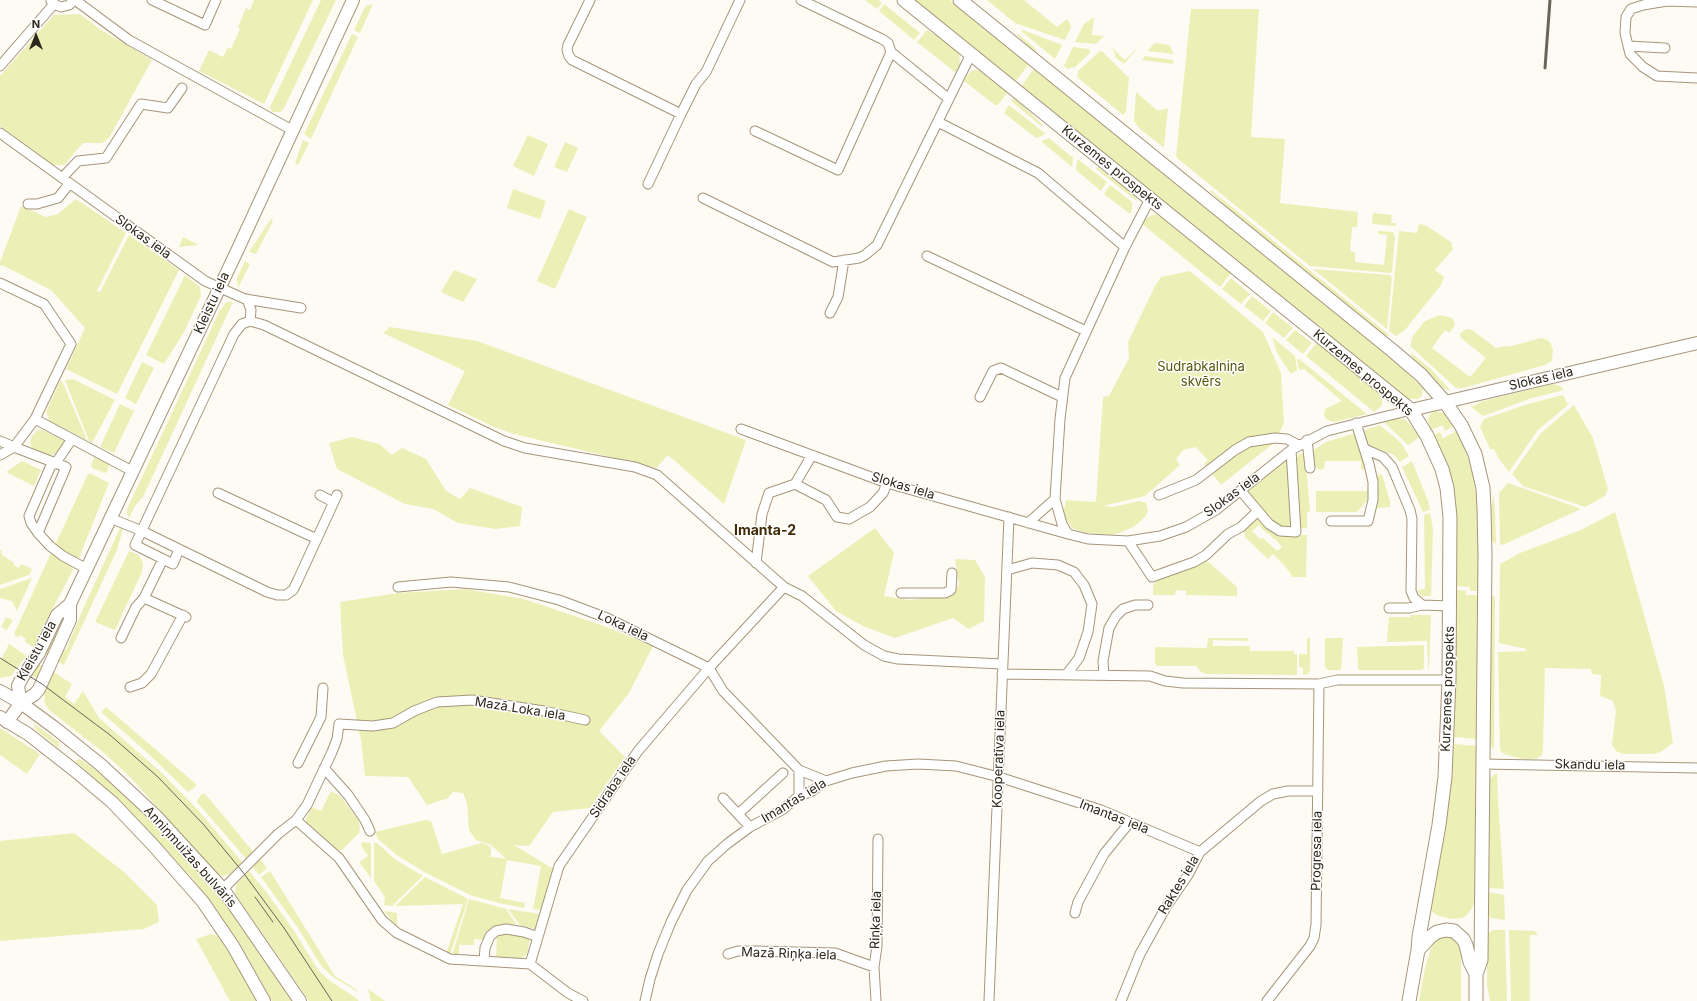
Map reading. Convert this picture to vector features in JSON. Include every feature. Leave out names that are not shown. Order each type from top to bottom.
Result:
[{"type":"main road","name":"Kurzemes prospekts","points":[[904,0],[1410,410],[1436,453],[1447,488],[1450,518],[1449,680],[1445,777],[1409,1001]]},
{"type":"main road","points":[[960,0],[1393,351],[1421,375],[1445,402],[1461,425],[1475,454],[1483,488],[1485,555],[1481,960],[1476,974],[1476,1001]]},
{"type":"main road","points":[[1418,950],[1437,932],[1446,930],[1454,931],[1463,938],[1470,962],[1476,974]]},
{"type":"street","points":[[0,66],[52,2],[61,6],[66,6],[74,0],[129,40],[292,130]]},
{"type":"street","points":[[152,0],[205,25],[216,0]]},
{"type":"street","name":"Kleistu iela","points":[[4,720],[21,703],[35,694],[39,689],[70,620],[70,604],[219,289],[353,0]]},
{"type":"street","points":[[590,0],[568,44],[567,50],[572,60],[681,114]]},
{"type":"street","points":[[648,184],[696,84],[706,72],[740,0]]},
{"type":"street","points":[[801,0],[888,43],[891,52],[949,99]]},
{"type":"street","points":[[1697,2],[1667,1],[1643,5],[1632,10],[1626,17],[1625,34],[1630,54],[1643,67],[1657,76],[1697,78]]},
{"type":"street","points":[[1628,46],[1665,48]]},
{"type":"street","points":[[754,131],[838,170],[891,52]]},
{"type":"street","points":[[704,198],[833,262],[859,258],[865,255],[877,245],[971,54]]},
{"type":"street","points":[[62,178],[78,161],[106,158],[141,104],[168,108],[182,88]]},
{"type":"street","points":[[938,122],[1038,173],[1125,247]]},
{"type":"street","name":"Slokas iela","points":[[0,134],[205,281],[219,289],[247,300],[301,308]]},
{"type":"street","points":[[28,204],[37,204],[58,198],[70,184]]},
{"type":"street","points":[[1068,534],[1062,524],[1054,499],[1062,397],[1065,378],[1125,247],[1150,199]]},
{"type":"street","points":[[927,256],[1086,331]]},
{"type":"street","points":[[830,314],[838,297],[844,260]]},
{"type":"street","points":[[0,283],[44,304],[71,344],[35,418],[14,447],[0,455]]},
{"type":"street","points":[[247,300],[251,310],[250,321]]},
{"type":"street","points":[[179,549],[173,564],[135,545],[234,334],[242,324],[250,321],[264,325],[504,441],[525,448],[635,467],[657,475],[784,586],[802,596],[864,645],[884,656],[1066,675],[1150,676],[1165,681],[1183,683],[1319,684],[1337,680],[1449,680]]},
{"type":"street","name":"Slokas iela","points":[[741,429],[887,483],[1088,539],[1128,541],[1160,536],[1186,526],[1216,510],[1295,447],[1327,431],[1697,342]]},
{"type":"street","points":[[980,397],[993,370],[1001,368],[1062,397]]},
{"type":"street","points":[[35,418],[132,471]]},
{"type":"street","points":[[1331,521],[1368,521],[1373,500],[1373,482],[1365,449],[1356,423]]},
{"type":"street","points":[[1159,495],[1196,480],[1235,450],[1249,442],[1275,438],[1287,439],[1295,447],[1296,532],[1280,531],[1269,524],[1241,491]]},
{"type":"street","points":[[72,439],[53,463],[29,516],[31,523],[50,546],[63,556],[86,569]]},
{"type":"street","points":[[1307,440],[1310,468]]},
{"type":"street","points":[[0,441],[66,467],[38,533]]},
{"type":"street","points":[[1365,449],[1383,457],[1392,467],[1410,510],[1412,520],[1411,591],[1414,598],[1422,605]]},
{"type":"street","points":[[756,563],[762,514],[769,493],[795,484],[812,455]]},
{"type":"street","points":[[795,484],[826,500],[837,517],[849,519],[870,507],[883,492],[887,483]]},
{"type":"street","points":[[218,493],[317,539]]},
{"type":"street","points":[[110,518],[142,531],[267,592],[277,595],[286,595],[292,590],[297,582],[335,498],[320,495]]},
{"type":"street","points":[[1028,523],[1054,499]]},
{"type":"street","points":[[1128,541],[1152,577],[1194,562],[1206,556],[1228,534],[1241,527],[1258,511]]},
{"type":"street","name":"Kooperatīva iela","points":[[989,1001],[1009,517]]},
{"type":"street","points":[[121,638],[136,607],[144,598],[163,559]]},
{"type":"street","points":[[1007,570],[1032,563],[1058,564],[1074,572],[1084,585],[1092,604],[1088,632],[1079,658],[1066,675]]},
{"type":"street","points":[[901,593],[945,593],[951,590],[952,573]]},
{"type":"street","name":"Loka iela","points":[[398,587],[451,582],[480,583],[509,587],[559,600],[607,618],[709,668]]},
{"type":"street","name":"Sidraba iela","points":[[530,964],[560,866],[638,751],[709,668],[784,586]]},
{"type":"street","points":[[130,687],[142,683],[151,674],[184,616],[144,598]]},
{"type":"street","name":"Kleistu iela","points":[[21,703],[18,686],[39,653],[57,615],[70,604]]},
{"type":"street","points":[[1104,675],[1103,661],[1109,628],[1116,616],[1123,609],[1135,605],[1148,605]]},
{"type":"street","points":[[1389,608],[1409,608],[1422,605],[1450,606]]},
{"type":"street","points":[[709,668],[723,691],[799,770],[826,781]]},
{"type":"street","name":"Progresa iela","points":[[1268,1001],[1310,946],[1314,938],[1316,925],[1319,684]]},
{"type":"street","points":[[298,763],[321,717],[323,688]]},
{"type":"street","name":"Anniņmuižas bulvāris","points":[[0,692],[21,703],[55,728],[101,765],[157,816],[223,889],[300,1001]]},
{"type":"street","name":"Mazā Loka iela","points":[[324,768],[337,739],[339,724],[373,726],[393,723],[414,711],[438,702],[472,700],[544,711],[585,720]]},
{"type":"street","name":"Anniņmuižas bulvāris","points":[[4,720],[28,734],[94,787],[154,845],[203,902],[233,946],[264,1001]]},
{"type":"street","name":"Imantas iela","points":[[645,1001],[650,979],[670,922],[687,890],[708,861],[727,844],[750,827],[782,810],[799,796],[812,791],[826,781],[852,773],[886,766],[918,764],[956,766],[999,777],[1101,810],[1200,852]]},
{"type":"street","name":"Skandu iela","points":[[1483,764],[1697,768]]},
{"type":"street","points":[[223,889],[278,834],[296,820],[307,805],[324,768],[348,795],[365,820],[370,831]]},
{"type":"street","points":[[799,770],[799,796]]},
{"type":"street","points":[[738,814],[783,773]]},
{"type":"street","name":"Raktes iela","points":[[1121,1001],[1140,954],[1166,907],[1188,875],[1200,852],[1261,801],[1273,794],[1288,791],[1318,791]]},
{"type":"street","points":[[724,798],[750,827]]},
{"type":"street","points":[[296,820],[339,858],[389,927],[397,933],[450,959],[530,964],[568,993],[583,1001]]},
{"type":"street","points":[[1074,913],[1078,902],[1104,854],[1130,822]]},
{"type":"street","name":"Riņķa iela","points":[[876,1001],[874,967],[877,946],[878,839]]},
{"type":"street","points":[[484,961],[485,948],[490,936],[496,931],[506,929],[538,936]]},
{"type":"street","name":"Mazā Riņķa iela","points":[[728,954],[738,951],[756,950],[835,953],[874,967]]},
{"type":"green space","points":[[254,0],[313,0],[264,104],[199,71],[209,50],[223,57],[228,47],[231,49],[240,29],[238,27],[246,8],[250,10]]},
{"type":"green space","points":[[321,0],[336,0],[284,108],[281,112],[272,112],[270,107]]},
{"type":"green space","points":[[865,0],[879,0],[882,3],[877,9]]},
{"type":"green space","points":[[914,0],[950,0],[1029,64],[1015,82]]},
{"type":"green space","points":[[987,0],[1024,0],[1057,27],[1067,19],[1071,28],[1065,40],[1015,23]]},
{"type":"green space","points":[[373,4],[360,33],[354,30],[366,6]]},
{"type":"green space","points":[[884,4],[920,33],[914,40],[879,11]]},
{"type":"green space","points":[[1191,9],[1259,9],[1251,137],[1285,139],[1280,203],[1358,212],[1357,227],[1352,227],[1350,251],[1355,252],[1355,262],[1384,265],[1387,235],[1378,234],[1378,231],[1393,232],[1395,237],[1392,271],[1390,273],[1310,266],[1177,158]]},
{"type":"green space","points":[[80,14],[101,30],[152,60],[109,138],[102,143],[83,143],[64,165],[53,165],[0,126],[0,76],[54,15]]},
{"type":"green space","points":[[1094,17],[1092,35],[1104,36],[1096,44],[1075,42],[1084,24]]},
{"type":"green space","points":[[927,30],[950,44],[959,54],[960,65],[956,73],[917,42]]},
{"type":"green space","points":[[1023,30],[1062,45],[1055,59],[1021,31]]},
{"type":"green space","points":[[352,34],[358,37],[311,139],[304,134]]},
{"type":"green space","points":[[1018,34],[1035,48],[1036,54],[1017,35]]},
{"type":"green space","points":[[1155,43],[1169,45],[1174,54],[1147,51]]},
{"type":"green space","points":[[1141,44],[1124,64],[1115,57],[1115,53],[1111,47],[1125,60]]},
{"type":"green space","points":[[1073,47],[1089,49],[1090,53],[1075,67],[1068,69],[1064,66]]},
{"type":"green space","points":[[1100,51],[1103,52],[1129,78],[1126,112],[1123,115],[1077,77],[1078,71]]},
{"type":"green space","points":[[1145,56],[1173,60],[1173,64],[1142,60]]},
{"type":"green space","points":[[1034,68],[1401,366],[1423,389],[1422,396],[1418,399],[1408,399],[1021,87]]},
{"type":"green space","points":[[974,70],[979,70],[986,74],[1008,92],[998,105],[995,105],[964,81],[969,73]]},
{"type":"green space","points":[[1136,92],[1158,111],[1168,108],[1163,147],[1139,128],[1134,121]]},
{"type":"green space","points":[[1014,97],[1043,125],[1041,126],[1011,101]]},
{"type":"green space","points":[[1009,105],[1046,134],[1036,138],[1004,113]]},
{"type":"green space","points":[[528,135],[548,144],[534,176],[513,166]]},
{"type":"green space","points":[[1049,138],[1073,158],[1072,167],[1041,141]]},
{"type":"green space","points":[[303,140],[309,143],[298,165],[295,163]]},
{"type":"green space","points":[[565,142],[578,148],[567,172],[554,167]]},
{"type":"green space","points":[[1079,160],[1107,182],[1101,191],[1076,170],[1077,161]]},
{"type":"green space","points":[[1097,167],[1132,192],[1138,202],[1096,169]]},
{"type":"green space","points":[[1110,185],[1132,202],[1130,214],[1104,194]]},
{"type":"green space","points":[[513,189],[546,201],[540,219],[507,208]]},
{"type":"green space","points":[[1211,190],[1389,336],[1383,335],[1239,219],[1210,191]]},
{"type":"green space","points":[[76,199],[126,233],[97,291],[100,292],[129,235],[179,270],[117,394],[66,369],[85,328],[51,290],[2,265],[0,266],[0,262],[21,206],[46,217],[58,214]]},
{"type":"green space","points":[[569,209],[587,217],[555,289],[537,281]]},
{"type":"green space","points":[[1373,213],[1392,215],[1391,223],[1396,223],[1396,226],[1372,224]]},
{"type":"green space","points":[[1154,214],[1162,217],[1231,273],[1220,287],[1142,224],[1145,219]]},
{"type":"green space","points":[[271,219],[273,221],[256,254],[249,252]]},
{"type":"green space","points":[[1421,224],[1427,226],[1451,242],[1453,249],[1435,270],[1444,277],[1441,285],[1405,330],[1396,336],[1389,331],[1399,231],[1417,233],[1419,225]]},
{"type":"green space","points":[[183,237],[199,245],[179,247]]},
{"type":"green space","points":[[245,261],[250,264],[238,288],[237,278]]},
{"type":"green space","points":[[1313,269],[1390,275],[1392,278],[1387,329]]},
{"type":"green space","points":[[454,270],[477,279],[463,302],[441,292]]},
{"type":"green space","name":"Sudrabkalniņa skvērs","points":[[1190,271],[1263,332],[1281,373],[1284,423],[1275,442],[1221,485],[1204,464],[1208,460],[1196,447],[1183,450],[1176,459],[1180,465],[1145,496],[1103,506],[1113,507],[1139,501],[1146,503],[1148,511],[1145,517],[1135,526],[1111,535],[1086,533],[1072,528],[1063,514],[1066,500],[1096,502],[1103,397],[1109,396],[1129,358],[1128,342],[1155,286],[1161,277]]},
{"type":"green space","points":[[185,275],[200,287],[201,296],[184,332],[164,364],[146,355]]},
{"type":"green space","points":[[1231,278],[1250,294],[1241,304],[1222,289]]},
{"type":"green space","points":[[1252,296],[1271,311],[1263,321],[1244,306]]},
{"type":"green space","points":[[226,302],[233,302],[143,497],[135,506],[129,518],[127,509],[219,312]]},
{"type":"green space","points":[[1273,312],[1293,328],[1284,338],[1265,323]]},
{"type":"green space","points":[[1440,315],[1452,318],[1455,322],[1454,327],[1449,333],[1445,330],[1432,348],[1470,377],[1486,358],[1461,338],[1460,334],[1466,329],[1472,330],[1496,348],[1508,347],[1541,338],[1545,339],[1550,342],[1553,349],[1552,361],[1545,365],[1463,388],[1456,388],[1410,346],[1413,336],[1425,321]]},
{"type":"green space","points":[[390,327],[477,341],[746,440],[724,504],[668,455],[656,468],[514,434],[494,427],[448,405],[465,371],[383,333]]},
{"type":"green space","points":[[1295,330],[1312,343],[1303,354],[1286,340]]},
{"type":"green space","points":[[1272,337],[1295,356],[1297,370],[1291,374],[1277,353]]},
{"type":"green space","points":[[1317,342],[1379,392],[1382,405],[1379,408],[1374,412],[1306,356]]},
{"type":"green space","points":[[1410,352],[1431,369],[1451,391],[1443,388],[1413,359]]},
{"type":"green space","points":[[1297,359],[1299,359],[1367,414],[1334,422],[1327,420],[1324,415],[1325,409],[1342,401],[1304,369],[1299,370]]},
{"type":"green space","points":[[142,362],[154,368],[136,404],[125,398]]},
{"type":"green space","points":[[73,379],[115,400],[92,443],[89,441],[65,380]]},
{"type":"green space","points":[[62,380],[87,440],[50,421],[46,412],[60,381]]},
{"type":"green space","points":[[1553,384],[1560,386],[1564,390],[1529,399],[1483,416],[1471,407],[1483,401]]},
{"type":"green space","points":[[1563,395],[1568,405],[1538,430],[1509,472],[1499,459],[1494,449],[1490,449],[1480,427],[1484,419],[1528,404]]},
{"type":"green space","points":[[120,404],[134,411],[114,453],[100,447]]},
{"type":"green space","points":[[1574,405],[1593,438],[1608,489],[1605,496],[1585,507],[1523,486],[1512,474],[1541,433]]},
{"type":"green space","points":[[1435,411],[1444,413],[1454,426],[1445,431],[1442,425],[1431,430],[1428,421],[1429,415]]},
{"type":"green space","points":[[1396,417],[1406,420],[1420,437],[1408,445],[1383,421]]},
{"type":"green space","points":[[1380,425],[1401,443],[1409,456],[1400,462],[1394,455],[1369,445],[1363,431]]},
{"type":"green space","points":[[38,430],[42,430],[67,442],[55,454],[48,456],[33,451],[30,443],[31,437]]},
{"type":"green space","points":[[1457,431],[1472,471],[1477,501],[1480,536],[1479,591],[1470,591],[1470,587],[1456,586],[1455,503],[1447,463],[1434,435],[1440,432],[1443,438]]},
{"type":"green space","points":[[1355,433],[1365,465],[1364,470],[1361,469],[1361,461],[1325,461],[1324,469],[1320,470],[1315,467],[1313,463],[1312,451],[1326,442]]},
{"type":"green space","points":[[352,437],[379,444],[392,455],[402,448],[426,459],[446,491],[460,499],[470,488],[522,507],[520,526],[495,529],[458,523],[433,509],[405,504],[337,469],[329,443]]},
{"type":"green space","points":[[1305,453],[1310,511],[1307,512],[1307,528],[1299,528],[1295,459],[1299,454]]},
{"type":"green space","points":[[96,457],[110,463],[107,472],[105,473],[92,468],[91,465]]},
{"type":"green space","points":[[1287,459],[1289,462],[1292,522],[1288,528],[1282,528],[1269,519],[1248,491]]},
{"type":"green space","points":[[22,461],[41,470],[34,486],[6,472]]},
{"type":"green space","points":[[1412,461],[1428,501],[1430,510],[1423,512],[1402,467]]},
{"type":"green space","points":[[90,473],[109,483],[79,558],[72,557],[55,545],[88,474]]},
{"type":"green space","points":[[1382,474],[1390,501],[1390,507],[1377,508],[1376,476]]},
{"type":"green space","points":[[1368,483],[1369,498],[1357,512],[1316,512],[1316,491],[1367,491]]},
{"type":"green space","points":[[1508,483],[1581,509],[1500,545],[1499,493]]},
{"type":"green space","points":[[1493,493],[1495,507],[1496,544],[1491,540]]},
{"type":"green space","points":[[1615,512],[1664,686],[1673,743],[1662,751],[1654,754],[1623,754],[1616,751],[1612,744],[1616,711],[1613,701],[1600,696],[1601,675],[1592,674],[1591,669],[1545,668],[1542,755],[1538,758],[1523,759],[1507,755],[1501,752],[1500,749],[1498,652],[1526,651],[1526,649],[1499,643],[1500,564],[1520,553],[1581,530]]},
{"type":"green space","points":[[1430,513],[1433,529],[1431,596],[1424,596],[1420,595],[1418,590],[1425,589],[1424,515]]},
{"type":"green space","points":[[1257,517],[1260,517],[1280,535],[1307,535],[1306,577],[1291,577],[1291,574],[1284,565],[1273,554],[1268,559],[1245,537],[1244,529]],"holes":[[[1259,525],[1267,534],[1268,533],[1275,539],[1282,547],[1277,551],[1263,538],[1260,539],[1252,531]]]},
{"type":"green space","points":[[120,528],[123,529],[117,550],[64,665],[57,661],[62,649],[66,650]]},
{"type":"green space","points":[[875,528],[894,553],[884,596],[909,600],[949,596],[959,585],[955,559],[975,560],[985,577],[984,621],[969,629],[953,618],[895,638],[863,626],[836,611],[808,576]]},
{"type":"green space","points":[[0,550],[2,551],[1,554],[13,562],[15,566],[19,568],[21,564],[32,569],[29,575],[0,585]]},
{"type":"green space","points":[[129,551],[137,554],[141,558],[143,564],[142,572],[115,630],[95,622]]},
{"type":"green space","points":[[51,553],[70,565],[73,570],[40,633],[44,636],[36,649],[25,642],[26,639],[20,635],[18,638],[14,634]]},
{"type":"green space","points":[[1206,560],[1237,587],[1237,596],[1186,595],[1186,591],[1176,590],[1175,595],[1153,595],[1153,585],[1158,580]]},
{"type":"green space","points":[[32,578],[17,611],[12,601],[0,598],[0,589]]},
{"type":"green space","points":[[465,589],[524,599],[601,625],[653,646],[629,693],[599,731],[625,757],[590,808],[553,812],[529,846],[514,845],[555,870],[542,910],[533,909],[541,866],[507,860],[500,898],[525,903],[524,908],[499,903],[470,895],[426,873],[398,856],[378,839],[375,832],[425,820],[431,821],[442,854],[482,843],[491,847],[491,856],[487,856],[506,859],[491,845],[476,840],[469,830],[467,803],[463,793],[453,792],[448,798],[427,805],[408,777],[365,776],[361,740],[343,655],[340,602],[398,593]]},
{"type":"green space","points":[[1456,590],[1466,591],[1466,595],[1479,595],[1477,739],[1454,737]]},
{"type":"green space","points":[[1490,595],[1495,597],[1494,750],[1489,743]]},
{"type":"green space","points":[[1411,615],[1431,615],[1429,669],[1427,641],[1387,642],[1389,617],[1410,617]]},
{"type":"green space","points":[[6,617],[13,620],[7,630],[1,627]]},
{"type":"green space","points":[[62,617],[65,618],[50,657],[43,652]]},
{"type":"green space","points":[[1208,638],[1248,638],[1248,641],[1213,640],[1213,646],[1250,646],[1250,651],[1294,651],[1294,654],[1297,654],[1297,675],[1206,674],[1200,671],[1196,666],[1157,666],[1155,663],[1155,647],[1207,648]]},
{"type":"green space","points":[[1307,638],[1310,638],[1310,671],[1308,674],[1303,675],[1303,668],[1299,667],[1299,654],[1307,654]]},
{"type":"green space","points":[[1325,638],[1343,638],[1341,670],[1328,670],[1325,667]]},
{"type":"green space","points":[[9,644],[31,659],[28,661],[24,659],[11,676],[0,678],[0,661]]},
{"type":"green space","points":[[1424,645],[1424,668],[1422,670],[1358,669],[1357,647]]},
{"type":"green space","points":[[37,663],[45,668],[40,680],[31,675]]},
{"type":"green space","points":[[52,671],[72,684],[65,697],[74,704],[83,691],[99,718],[162,773],[198,810],[243,863],[230,874],[224,876],[218,875],[131,778],[104,753],[49,710],[45,704],[44,689]]},
{"type":"green space","points":[[106,707],[196,784],[196,786],[188,792],[151,756],[101,712]]},
{"type":"green space","points":[[33,723],[59,742],[59,748],[36,730]]},
{"type":"green space","points":[[0,728],[40,754],[27,774],[0,755]]},
{"type":"green space","points":[[1453,744],[1477,746],[1476,898],[1467,915],[1462,918],[1450,919],[1432,912],[1430,907],[1444,837]]},
{"type":"green space","points":[[80,759],[96,770],[153,821],[218,893],[292,1001],[272,1001],[239,942],[192,878],[117,798],[75,761]]},
{"type":"green space","points":[[1497,773],[1504,889],[1488,888],[1489,779]]},
{"type":"green space","points":[[331,791],[340,796],[358,819],[360,827],[359,833],[342,850],[335,850],[307,824],[306,819],[312,807],[321,811]]},
{"type":"green space","points":[[202,794],[205,794],[254,853],[247,860],[197,802]]},
{"type":"green space","points":[[74,833],[124,872],[157,905],[159,922],[144,929],[0,941],[0,841]]},
{"type":"green space","points":[[362,842],[371,843],[371,878],[359,862],[368,856],[361,846]]},
{"type":"green space","points":[[374,843],[377,843],[396,860],[423,876],[392,906],[384,905],[385,897],[374,881]]},
{"type":"green space","points":[[260,859],[267,868],[259,875],[253,867]]},
{"type":"green space","points":[[249,871],[268,894],[294,931],[318,970],[330,981],[359,1001],[309,1001],[235,894],[236,885]]},
{"type":"green space","points":[[270,871],[335,976],[358,992],[333,977],[322,967],[298,928],[261,877]]},
{"type":"green space","points":[[425,877],[468,899],[450,955],[446,954],[463,904],[395,906]]},
{"type":"green space","points":[[1488,892],[1504,895],[1505,920],[1490,918],[1488,914]]},
{"type":"green space","points":[[469,899],[506,909],[516,924],[505,924],[494,927],[486,932],[484,940],[474,939],[474,945],[459,945],[459,955],[456,958],[452,956]]},
{"type":"green space","points":[[508,909],[540,914],[535,929],[520,925]]},
{"type":"green space","points":[[384,911],[397,913],[397,927]]},
{"type":"green space","points":[[1493,930],[1505,930],[1507,1001],[1490,1001],[1487,985],[1487,934]]},
{"type":"green space","points":[[1509,930],[1535,931],[1538,935],[1530,935],[1530,1001],[1511,1001]]},
{"type":"green space","points":[[503,931],[530,938],[527,954],[520,959],[496,959],[497,934]]},
{"type":"green space","points":[[211,934],[219,936],[223,941],[256,1001],[230,1001],[196,939]]},
{"type":"green space","points":[[1447,936],[1454,939],[1461,945],[1461,1001],[1419,1001],[1425,968],[1432,944],[1438,937]]},
{"type":"green space","points":[[368,989],[385,1001],[371,1001]]},
{"type":"tram line","points":[[0,658],[42,684],[110,735],[158,777],[204,825],[242,871],[284,928],[332,1001]]},
{"type":"tram line","points":[[255,897],[273,922]]},
{"type":"railway","points":[[1545,68],[1550,0]]},
{"type":"district","name":"Imanta-2","points":[[765,531]]}]
